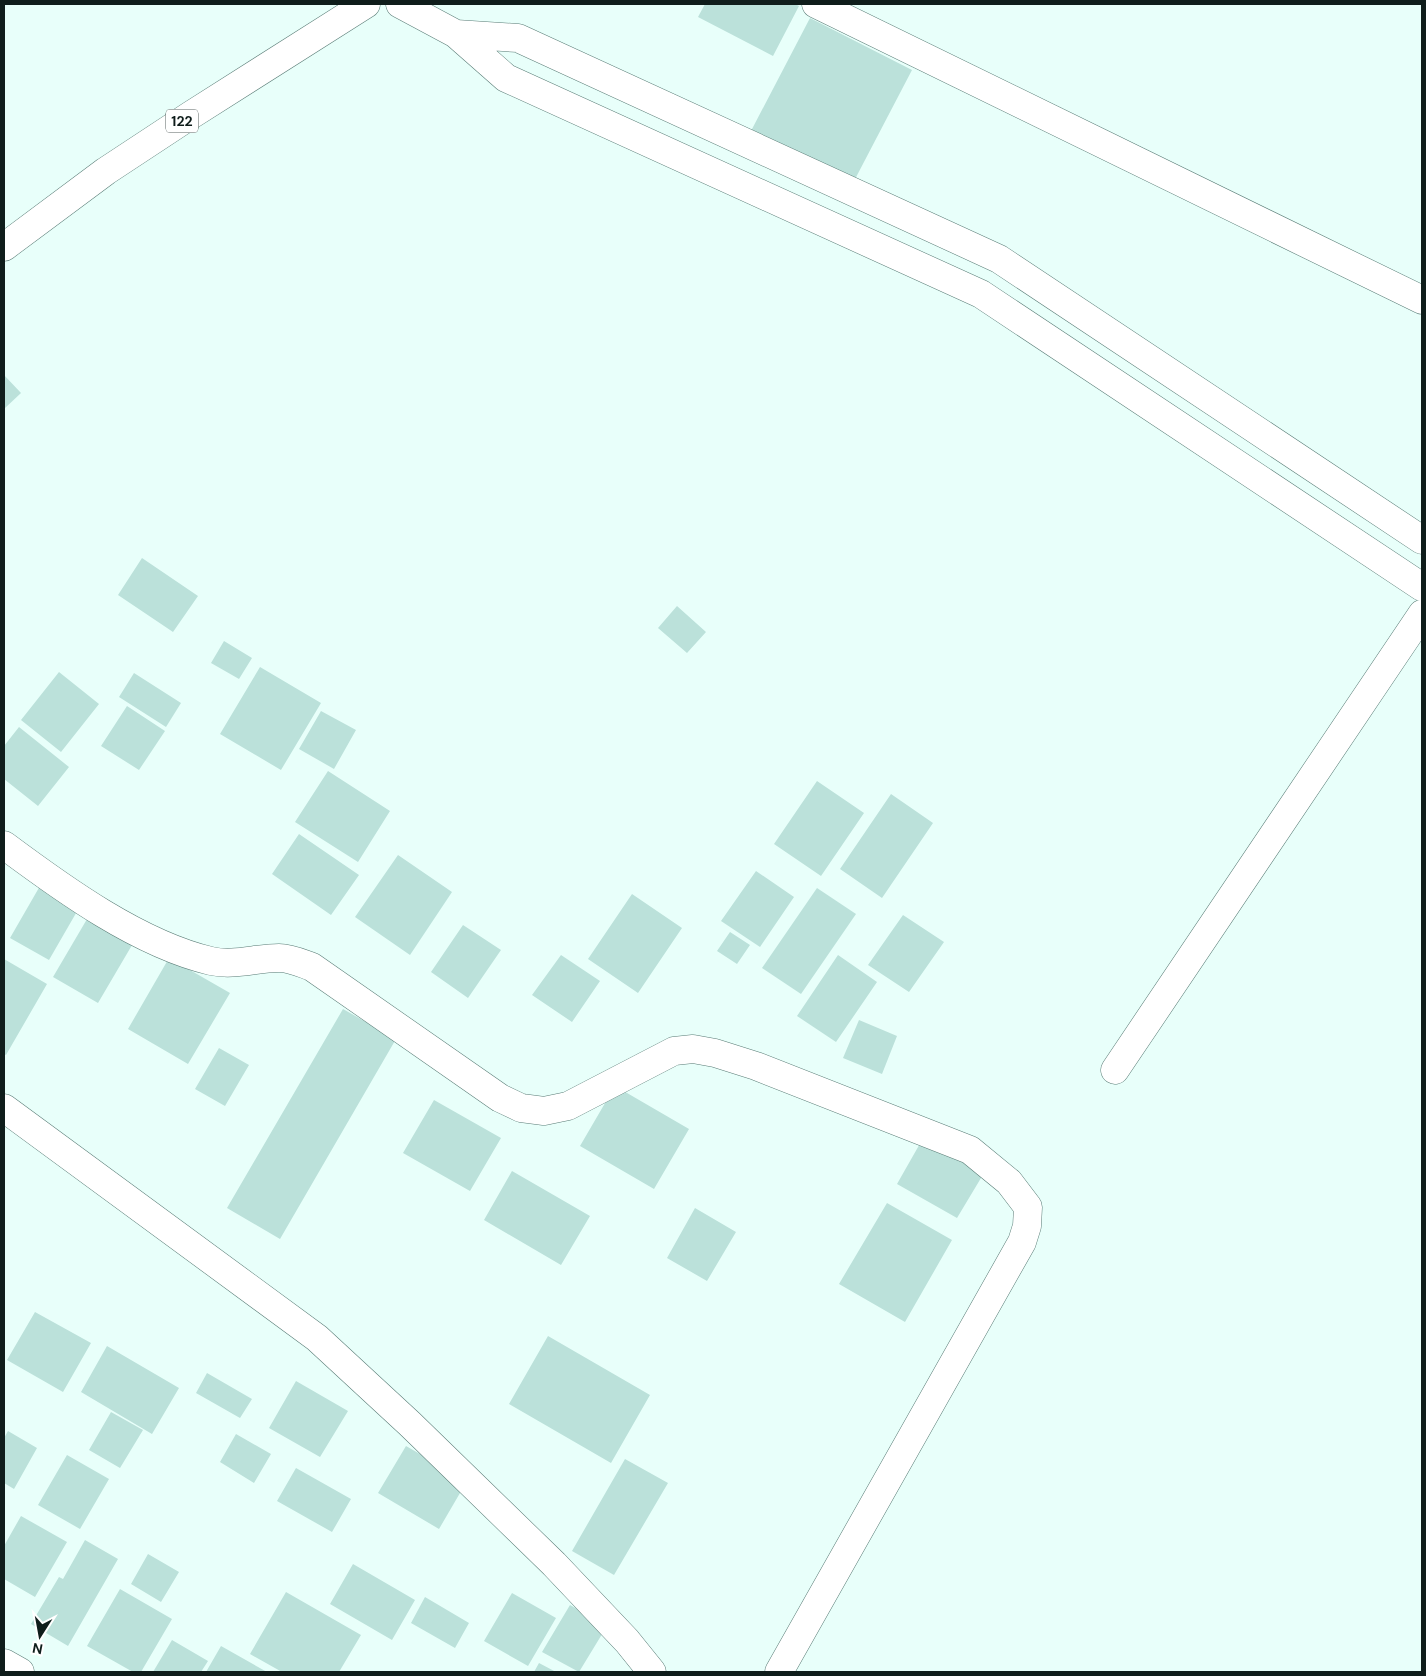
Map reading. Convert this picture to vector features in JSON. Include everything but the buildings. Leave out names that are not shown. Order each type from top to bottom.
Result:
[{"type":"street","name":"122","points":[[4,246],[106,171],[190,115],[366,4]]},
{"type":"street","points":[[400,4],[456,34],[506,78],[981,294],[1422,587]]},
{"type":"street","points":[[816,4],[1422,300]]},
{"type":"street","points":[[456,34],[518,38],[999,259],[1422,540]]},
{"type":"street","points":[[1115,1070],[1422,614]]},
{"type":"street","points":[[4,845],[94,907],[143,935],[190,956],[236,963],[280,958],[295,960],[312,967],[500,1098],[521,1108],[544,1111],[568,1106],[674,1051],[693,1049],[715,1053],[756,1066],[970,1150],[1009,1182],[1021,1195],[1028,1207],[1027,1226],[1022,1242],[779,1672]]},
{"type":"street","points":[[4,1108],[317,1338],[410,1424],[554,1564],[627,1641],[652,1672]]},
{"type":"street","points":[[4,1663],[20,1672]]}]
